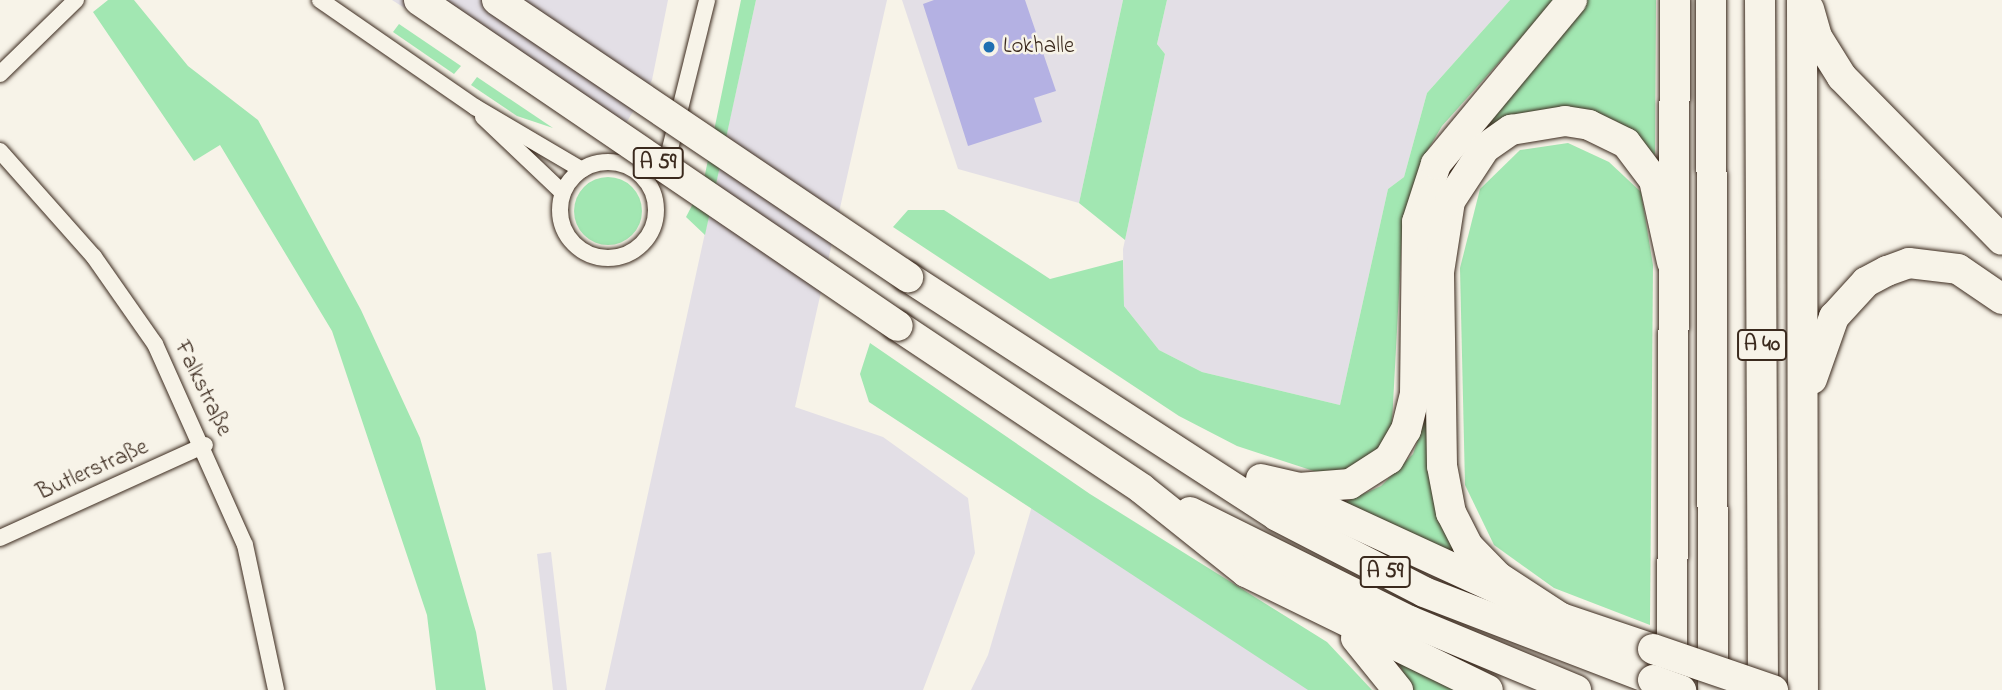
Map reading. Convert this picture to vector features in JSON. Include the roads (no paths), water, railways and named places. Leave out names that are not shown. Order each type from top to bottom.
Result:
[{"type":"highway","name":"A 59","points":[[419,0],[1142,489],[1410,621],[1576,690]]},
{"type":"highway","name":"A 59","points":[[496,0],[908,277],[1277,516],[1424,592],[1681,690]]},
{"type":"highway","points":[[1261,480],[1299,488],[1350,484],[1389,458],[1406,430],[1415,394],[1417,222],[1436,164],[1572,0]]},
{"type":"highway","points":[[1663,685],[1675,0]]},
{"type":"highway","name":"A 40","points":[[1711,0],[1713,690]]},
{"type":"highway","name":"A 40","points":[[1760,0],[1763,690]]},
{"type":"highway","points":[[1802,0],[1802,690]]},
{"type":"highway","points":[[1807,0],[1817,37],[1842,77],[2002,240]]},
{"type":"highway","points":[[1560,618],[1498,577],[1468,546],[1451,513],[1442,466],[1439,272],[1450,201],[1485,148],[1511,130],[1565,121],[1589,125],[1626,143],[1654,180],[1672,262]]},
{"type":"highway","points":[[1803,413],[1835,317],[1866,282],[1909,263],[1934,263],[1977,278],[2002,299]]},
{"type":"highway","points":[[1136,423],[1560,618],[1773,690]]},
{"type":"highway","points":[[1142,489],[1246,572],[1341,623],[1488,690]]},
{"type":"highway","points":[[1341,623],[1385,666],[1398,690]]},
{"type":"street","points":[[0,74],[76,0]]},
{"type":"street","points":[[320,0],[475,107],[582,170]]},
{"type":"street","points":[[653,194],[634,169],[600,162],[582,170],[563,193],[560,209],[569,237],[599,257],[618,257],[647,237],[653,194],[668,164],[707,0]]},
{"type":"street","points":[[634,169],[661,144],[687,89]]},
{"type":"street","points":[[475,107],[563,193]]},
{"type":"street","name":"Falkstraße","points":[[0,151],[94,257],[155,344],[205,445],[245,545],[276,690]]},
{"type":"street","name":"Butlerstraße","points":[[0,538],[205,445]]},
{"type":"place","name":"Lokhalle","points":[[989,47]]}]
